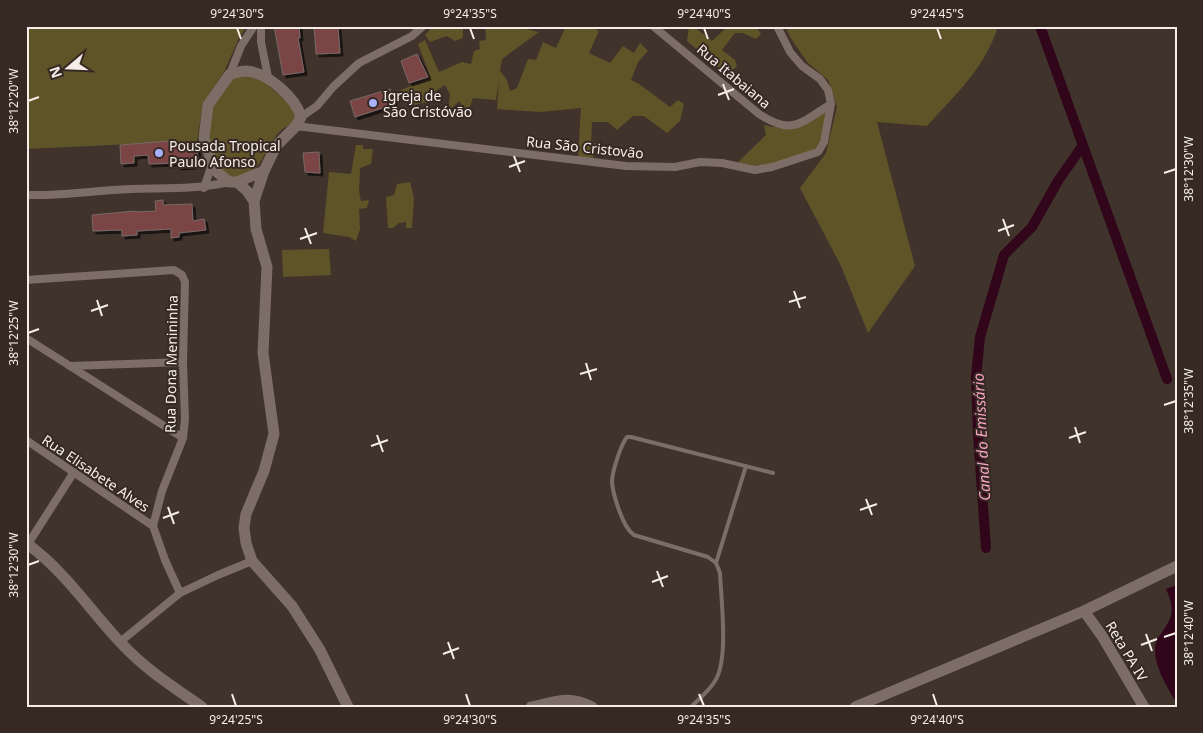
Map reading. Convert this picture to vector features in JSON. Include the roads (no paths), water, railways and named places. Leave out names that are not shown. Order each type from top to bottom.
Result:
[{"type":"street","points":[[254,26],[241,46],[230,74],[208,105],[204,138],[212,164],[217,172],[247,191],[254,201]]},
{"type":"street","points":[[262,26],[261,42],[268,77]]},
{"type":"street","points":[[348,707],[320,650],[292,606],[252,561],[246,543],[244,528],[246,514],[264,471],[274,434],[263,353],[267,267],[256,229],[254,201],[264,171],[276,146],[299,122],[359,64],[412,36],[423,26]]},
{"type":"street","name":"Rua Itabaiana","points":[[653,26],[759,114],[774,124],[784,126],[796,125],[831,104]]},
{"type":"street","points":[[777,26],[790,52],[802,66],[820,79],[828,90],[831,104]]},
{"type":"street","points":[[230,74],[246,71],[268,77],[296,104],[299,122]]},
{"type":"street","name":"Rua São Cristovão","points":[[299,122],[626,166],[675,167],[700,162],[722,163],[755,170],[772,167],[818,152],[824,142],[831,104]]},
{"type":"street","points":[[204,188],[212,164]]},
{"type":"street","points":[[26,195],[51,196],[115,190],[204,188],[233,182],[264,171]]},
{"type":"street","name":"Rua Dona Menininha","points":[[26,280],[174,270],[182,275],[185,282],[182,362],[185,419],[183,438],[162,491],[152,526]]},
{"type":"street","points":[[26,338],[183,438]]},
{"type":"street","points":[[70,366],[182,362]]},
{"type":"street","name":"Rua Elisabete Alves","points":[[26,440],[152,526]]},
{"type":"street","points":[[74,472],[27,543],[68,580],[120,642],[147,669],[202,707]]},
{"type":"street","points":[[152,526],[180,593]]},
{"type":"street","points":[[120,642],[180,593],[218,574],[252,561]]},
{"type":"street","points":[[855,707],[1084,611],[1177,566]]},
{"type":"street","name":"Reta PA IV","points":[[1084,611],[1102,636],[1144,707]]},
{"type":"street","points":[[531,707],[569,699],[592,707]]},
{"type":"lane","points":[[691,707],[707,692],[716,680],[720,668],[723,637],[720,573],[716,563],[708,557],[628,532],[622,522],[612,481],[622,443],[627,437],[630,437],[772,473]]},
{"type":"lane","points":[[716,563],[746,466]]},
{"type":"waterway","points":[[1040,26],[1167,379]]},
{"type":"waterway","name":"Canal do Emissário","points":[[986,548],[976,377],[980,337],[1004,255],[1032,227],[1058,181],[1083,145]]},
{"type":"place","name":"Igreja de São Cristóvão","points":[[373,103]]},
{"type":"place","name":"Pousada Tropical Paulo Afonso","points":[[159,153]]}]
